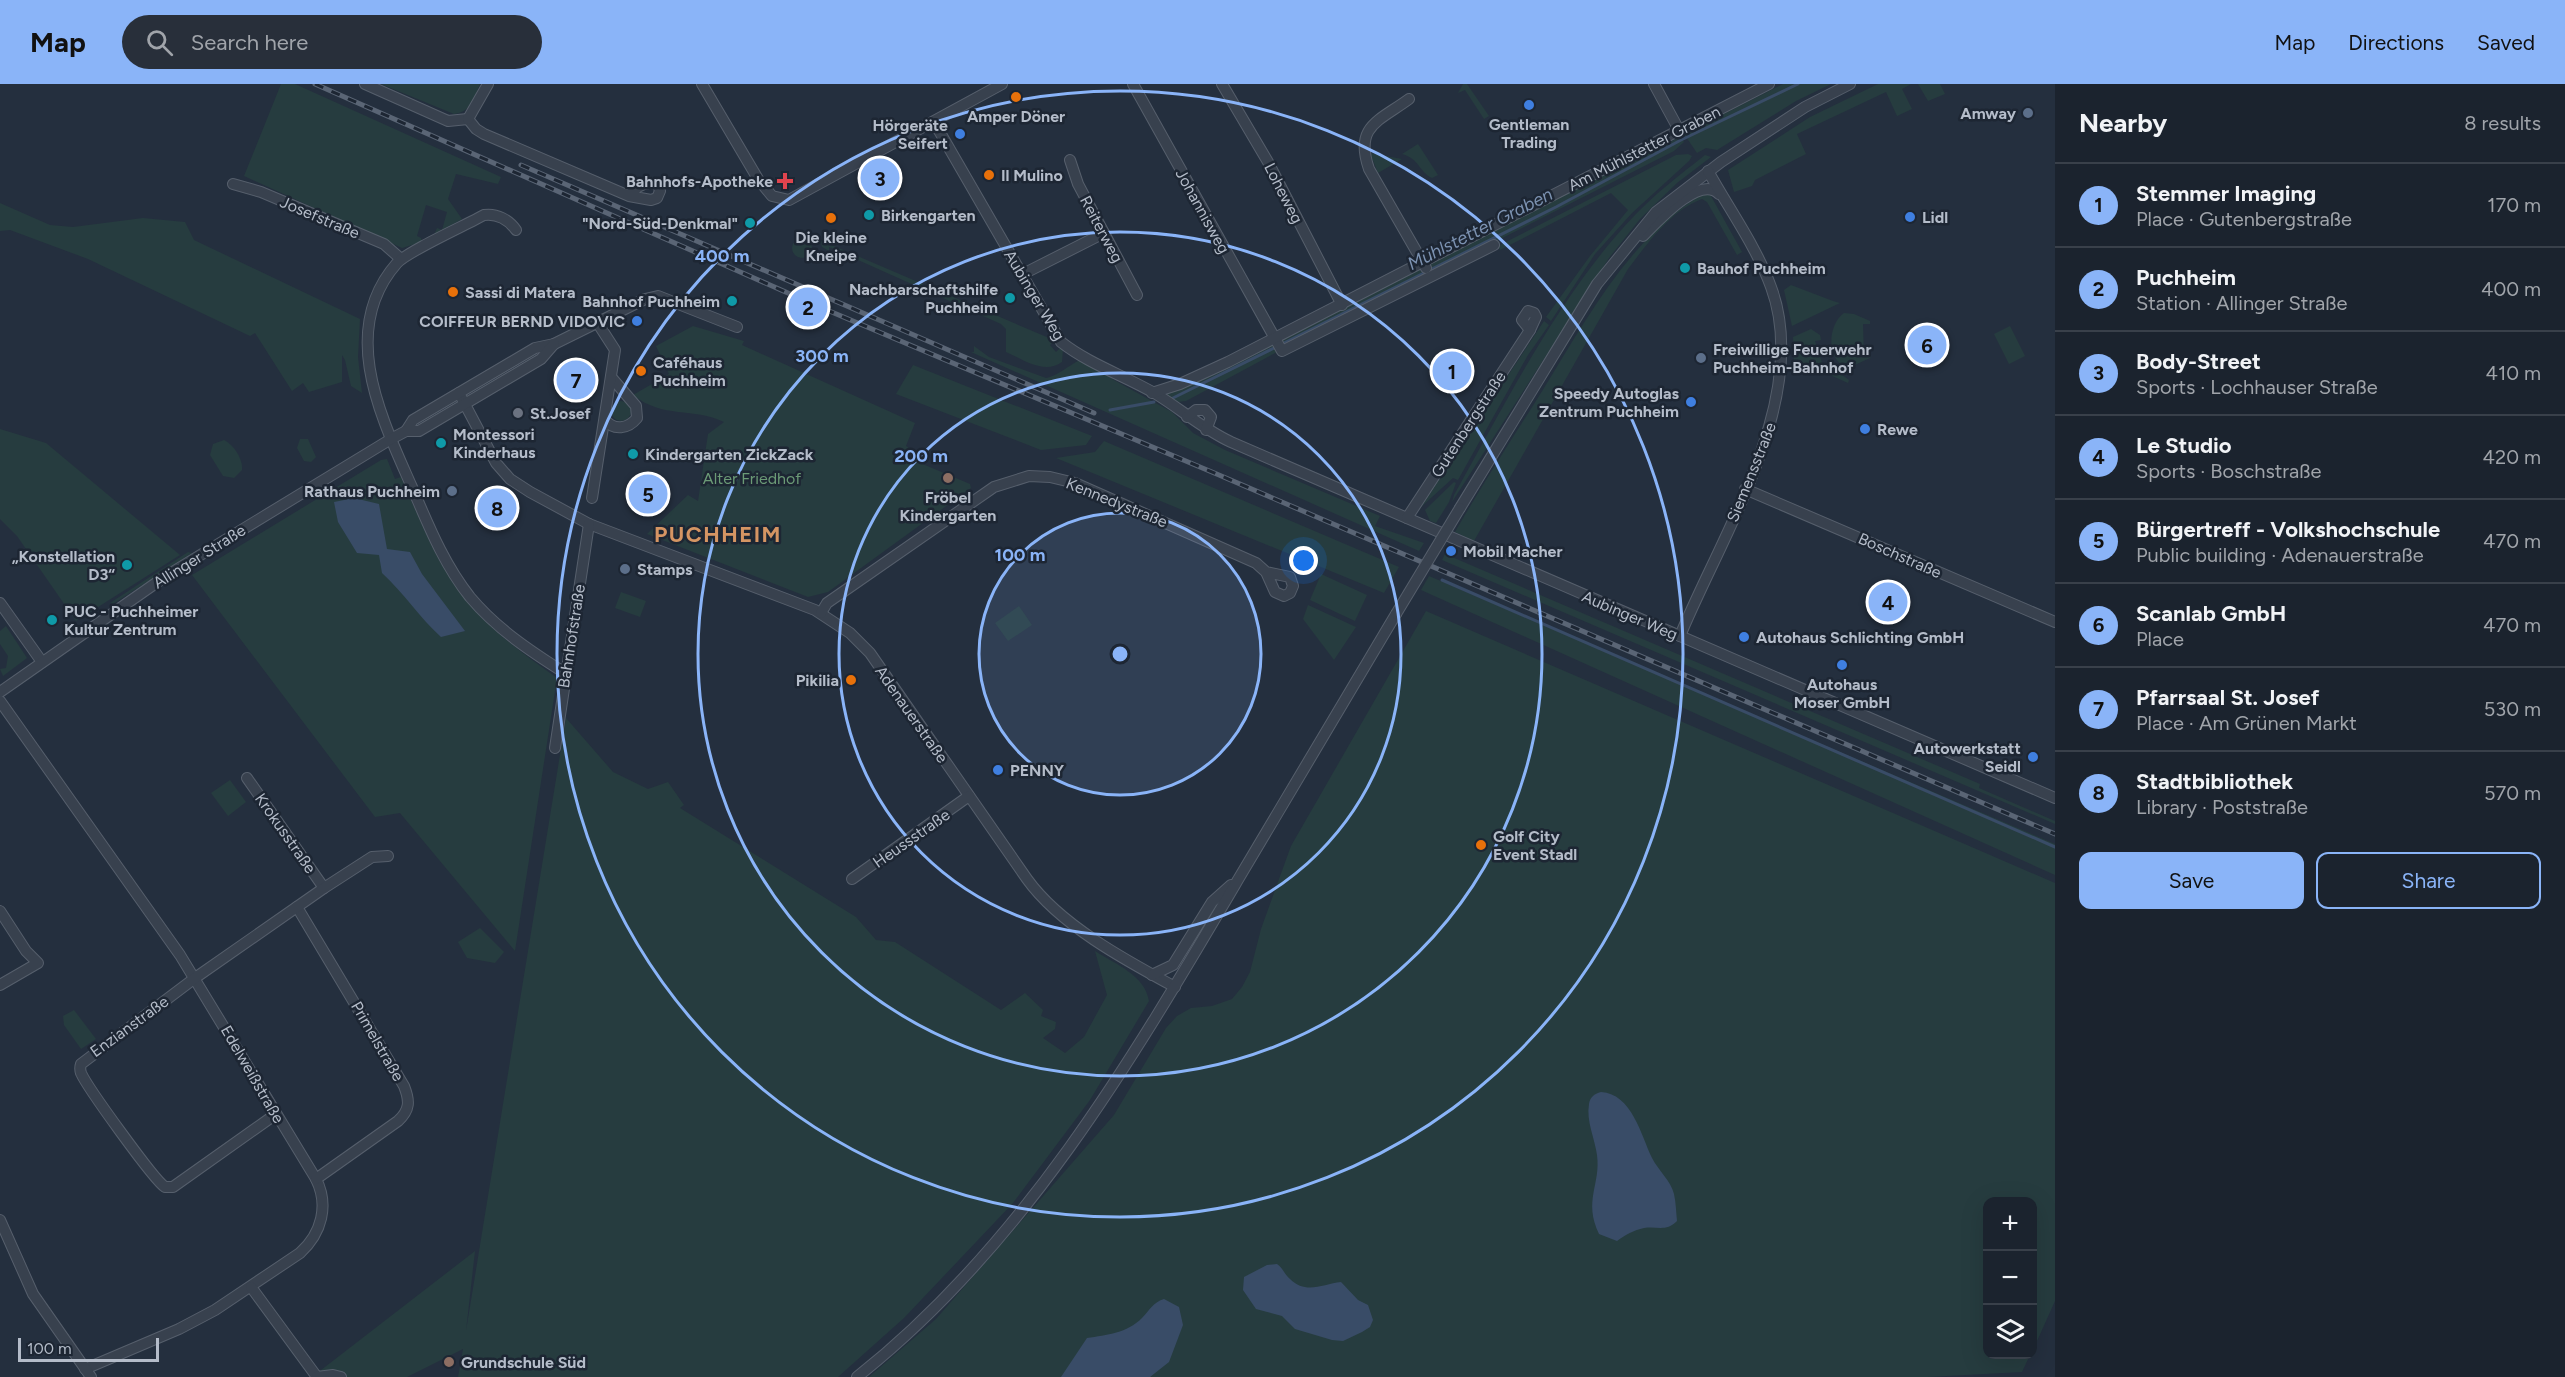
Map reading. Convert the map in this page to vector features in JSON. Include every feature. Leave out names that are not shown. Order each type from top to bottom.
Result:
[{"type":"street","points":[[365,84],[448,121],[468,119]]},
{"type":"street","points":[[468,119],[488,84]]},
{"type":"street","points":[[702,84],[758,179],[772,196],[789,200],[802,195],[1002,84]]},
{"type":"street","name":"Johannisweg","points":[[1133,84],[1278,343]]},
{"type":"street","name":"Loheweg","points":[[1222,84],[1269,162],[1342,305]]},
{"type":"street","points":[[1654,84],[1679,130]]},
{"type":"street","name":"Am Mühlstetter Graben","points":[[1278,343],[1282,351],[1679,130],[1769,84]]},
{"type":"street","points":[[857,1377],[948,1294],[1020,1213],[1094,1116],[1175,987],[1396,614],[1597,284],[1656,212],[1707,171],[1805,107],[1850,84]]},
{"type":"street","points":[[1409,99],[1371,125],[1364,143],[1364,153],[1369,169],[1427,270]]},
{"type":"street","points":[[468,119],[476,129],[484,134],[629,196]]},
{"type":"street","name":"Aubinger Weg","points":[[934,122],[1061,342],[1073,351],[1160,398],[1206,430],[2055,798]]},
{"type":"street","name":"Reiterweg","points":[[1070,160],[1078,184],[1137,295]]},
{"type":"street","name":"Siemensstraße","points":[[1680,636],[1766,441],[1777,404],[1780,372],[1780,334],[1771,287],[1751,245],[1707,171]]},
{"type":"street","name":"Josefstraße","points":[[233,184],[261,192],[384,244],[401,259]]},
{"type":"street","points":[[1597,284],[1643,235],[1699,189],[1716,191],[1724,199]]},
{"type":"street","points":[[516,230],[512,223],[498,216],[484,215],[401,259],[382,287],[375,305],[368,352],[372,388],[391,440],[444,560],[471,597],[497,626],[565,674]]},
{"type":"street","points":[[1021,275],[1104,233]]},
{"type":"street","name":"Am Mühlstetter Graben","points":[[1160,398],[1180,384],[1278,343],[1342,305],[1494,245]]},
{"type":"street","name":"Allinger Straße","points":[[0,692],[200,554],[406,431],[419,431],[461,398],[535,348],[554,344],[639,301],[658,296],[737,327]]},
{"type":"street","points":[[592,498],[615,350],[597,322]]},
{"type":"street","name":"Gutenbergstraße","points":[[1407,518],[1530,330]]},
{"type":"street","points":[[605,420],[615,427],[625,427],[637,418],[636,406],[611,377]]},
{"type":"street","name":"Adenauerstraße","points":[[461,398],[496,463],[510,479],[589,524],[744,581],[821,613],[850,633],[870,653],[1027,879],[1047,903],[1075,926],[1175,987]]},
{"type":"street","points":[[1187,417],[1199,410],[1207,412],[1211,421],[1206,430]]},
{"type":"street","name":"Kennedystraße","points":[[821,613],[827,603],[994,487],[1029,476],[1050,477],[1075,483],[1256,563],[1266,572]]},
{"type":"street","name":"Boschstraße","points":[[1745,489],[2055,622]]},
{"type":"street","name":"Bahnhofstraße","points":[[555,748],[589,524]]},
{"type":"street","points":[[0,603],[42,662]]},
{"type":"street","name":"Edelweißstraße","points":[[0,701],[195,978],[316,1179],[323,1203],[315,1237],[300,1253],[251,1287],[179,1329],[88,1373]]},
{"type":"street","name":"Krokusstraße","points":[[247,778],[324,888]]},
{"type":"street","name":"Heussstraße","points":[[852,879],[969,796]]},
{"type":"street","name":"Enzianstraße","points":[[276,1114],[173,1187],[165,1187],[148,1168],[82,1074],[81,1064],[85,1058],[195,978],[324,888],[372,857],[388,856]]},
{"type":"street","points":[[1152,975],[1173,965],[1212,902],[1240,876]]},
{"type":"street","name":"Primelstraße","points":[[297,907],[404,1086],[409,1102],[405,1114],[398,1121],[316,1179]]},
{"type":"street","points":[[0,910],[26,951],[38,963],[0,985]]},
{"type":"street","points":[[0,1220],[34,1296],[88,1373]]},
{"type":"street","points":[[251,1287],[317,1377],[333,1375],[341,1377]]},
{"type":"green space","points":[[281,84],[295,84],[501,177],[498,184],[456,174],[448,199],[462,219],[434,235],[437,228],[442,230],[447,212],[426,205],[417,236],[422,242],[402,248],[244,176]]},
{"type":"green space","points":[[381,84],[480,84],[468,107],[454,114]]},
{"type":"green space","points":[[1463,84],[1467,84],[1489,116],[1484,119],[1465,90],[1458,93]]},
{"type":"green space","points":[[1783,84],[1831,84],[1796,101],[1717,150],[1706,148],[1697,153],[1684,134]]},
{"type":"green space","points":[[1878,84],[1911,84],[1902,89],[1912,109],[1897,116],[1886,92],[1797,134],[1806,154],[1755,180],[1752,186],[1734,192],[1728,170],[1810,117]]},
{"type":"green space","points":[[1918,84],[1940,84],[1945,94],[1928,101]]},
{"type":"green space","points":[[1680,137],[1684,142],[1674,151],[1433,273],[1428,264]]},
{"type":"green space","points":[[1418,144],[1438,175],[1432,178],[1416,162],[1402,154]]},
{"type":"green space","points":[[1370,153],[1402,159],[1378,173]]},
{"type":"green space","points":[[1676,155],[1692,156],[1689,161],[1632,213],[1595,254],[1551,321],[1546,317],[1590,256],[1628,210],[1611,193],[1500,250],[1498,246]]},
{"type":"green space","points":[[1705,155],[1711,157],[1677,183],[1640,219],[1609,258],[1452,502],[1536,349],[1583,278],[1635,215],[1660,191]]},
{"type":"green space","points":[[1704,193],[1711,196],[1742,252],[1737,255],[1707,202],[1702,199],[1670,219],[1628,269],[1474,541],[1455,532],[1577,334],[1613,280],[1654,232],[1678,211]]},
{"type":"green space","points":[[0,203],[50,225],[73,227],[143,218],[185,222],[194,240],[360,319],[358,357],[362,393],[351,386],[342,355],[342,382],[309,392],[303,383],[292,391],[255,333],[250,336],[88,259],[10,230],[0,231]]},
{"type":"green space","points":[[802,238],[809,241],[812,248],[809,255],[802,258],[795,255],[792,248],[795,241]]},
{"type":"green space","points":[[820,240],[1049,338],[1054,341],[1050,345],[1056,352],[1061,347],[1063,350],[1062,362],[1048,367],[1034,365],[1006,352],[1006,329],[1001,324],[829,247],[829,251],[822,247]]},
{"type":"green space","points":[[1419,268],[1424,277],[1286,347],[1281,338]]},
{"type":"green space","points":[[1791,285],[1840,303],[1792,326],[1784,290]]},
{"type":"green space","points":[[1844,313],[1854,314],[1870,321],[1870,324],[1863,324],[1864,356],[1871,356],[1848,368],[1836,358],[1831,342],[1834,326]]},
{"type":"green space","points":[[1544,321],[1549,325],[1528,355],[1458,480],[1453,478],[1421,507]]},
{"type":"green space","name":"Alter Friedhof","points":[[693,326],[744,341],[742,345],[915,423],[906,446],[909,448],[906,457],[970,484],[971,488],[828,592],[808,597],[647,534],[688,495],[698,501],[708,434],[724,422],[701,415],[656,407],[633,395],[669,374],[656,346]]},
{"type":"green space","points":[[2010,326],[2025,356],[2009,364],[1994,334]]},
{"type":"green space","points":[[1811,329],[1820,335],[1821,340],[1815,341],[1824,369],[1831,367],[1849,380],[1848,383],[1801,362],[1798,369],[1794,366],[1793,337]]},
{"type":"green space","points":[[1272,343],[1277,352],[1186,401],[1177,402],[1164,392]]},
{"type":"green space","points":[[974,346],[989,357],[1046,378],[1081,360],[1088,361],[1113,377],[1112,379],[1172,412],[1193,433],[1225,450],[1380,516],[1375,526],[1424,543],[1419,551],[971,352],[974,352]]},
{"type":"green space","points":[[913,365],[1092,436],[1086,445],[1041,450],[896,394]]},
{"type":"green space","points":[[617,401],[625,401],[631,407],[631,415],[625,421],[617,421],[611,415],[611,407]]},
{"type":"green space","points":[[0,429],[46,443],[180,555],[76,621],[17,536],[0,519]]},
{"type":"green space","points":[[300,439],[308,439],[316,457],[311,462],[304,461],[297,448]]},
{"type":"green space","points":[[224,440],[234,449],[241,461],[242,470],[234,478],[223,476],[210,455],[213,444]]},
{"type":"green space","points":[[1104,441],[1399,567],[1384,593],[1056,458],[1095,452]]},
{"type":"green space","points":[[387,459],[395,479],[401,477],[437,556],[455,586],[497,632],[557,678],[515,951],[400,813],[375,817],[192,575],[381,460]]},
{"type":"green space","points":[[1454,482],[1456,483],[1449,502],[1436,523],[1430,521],[1425,510]]},
{"type":"green space","points":[[188,552],[192,553],[113,604],[110,603]]},
{"type":"green space","points":[[1445,554],[1980,784],[1979,788],[2055,821],[2055,824],[1442,560]]},
{"type":"green space","points":[[1321,574],[1367,595],[1355,621],[1310,600]]},
{"type":"green space","points":[[1429,576],[2055,844],[2055,875],[1421,590]]},
{"type":"green space","points":[[621,592],[646,601],[640,617],[615,608]]},
{"type":"green space","points":[[1308,605],[1356,627],[1334,660],[1303,619]]},
{"type":"green space","points":[[1019,606],[1032,625],[1008,641],[995,623]]},
{"type":"green space","points":[[1426,611],[2055,883],[2055,1301],[2037,1341],[2037,1197],[1983,1197],[1983,1359],[2028,1359],[2022,1372],[1928,1377],[869,1377],[936,1319],[1114,1115],[1166,1028],[1177,1016],[1191,1008],[1212,1006],[1232,999],[1242,987],[1250,972],[1261,929],[1291,846]]},
{"type":"green space","points":[[6,626],[27,658],[3,676],[0,669],[6,668],[8,656],[0,644],[0,631]]},
{"type":"green space","points":[[566,718],[613,772],[648,789],[668,782],[684,805],[680,808],[856,917],[876,940],[895,942],[1001,1010],[1025,993],[1043,1010],[1041,1016],[1056,1022],[1055,1029],[1043,1038],[1065,1053],[1084,1037],[1107,995],[1095,951],[1128,971],[1142,984],[1146,992],[1149,1001],[1090,1100],[1013,1203],[904,1318],[838,1377],[458,1377],[463,1349],[407,1377],[312,1377],[475,1251],[466,1331]]},
{"type":"green space","points":[[230,780],[246,802],[228,816],[211,793]]},
{"type":"green space","points":[[480,928],[504,952],[495,963],[467,958],[458,942]]},
{"type":"green space","points":[[74,1010],[96,1039],[81,1049],[64,1025],[63,1016]]},
{"type":"water","points":[[354,498],[379,504],[387,549],[410,552],[422,574],[465,631],[441,637],[382,573],[379,555],[357,553],[338,522],[334,502]]},
{"type":"water","points":[[1601,1092],[1612,1094],[1620,1100],[1634,1117],[1652,1158],[1675,1197],[1677,1221],[1673,1224],[1662,1228],[1640,1229],[1617,1241],[1599,1234],[1592,1212],[1598,1166],[1588,1110],[1591,1098]]},
{"type":"water","points":[[1277,1264],[1296,1284],[1308,1288],[1341,1282],[1358,1300],[1368,1305],[1373,1320],[1370,1327],[1343,1341],[1332,1340],[1295,1329],[1282,1316],[1256,1309],[1243,1290],[1244,1277],[1267,1265]]},
{"type":"water","points":[[1164,1299],[1179,1307],[1183,1325],[1169,1362],[1150,1377],[1061,1377],[1087,1338],[1130,1327],[1142,1318],[1154,1304]]},
{"type":"waterway","name":"Mühlstetter Graben","points":[[1282,344],[1556,207],[1681,140],[1798,84]]},
{"type":"waterway","name":"Mühlstetter Graben","points":[[1173,398],[1276,347]]},
{"type":"waterway","name":"Mühlstetter Graben","points":[[1110,410],[1154,402]]},
{"type":"waterway","points":[[1442,580],[2055,847]]},
{"type":"railway","points":[[315,84],[815,305],[1219,475],[2055,834]]},
{"type":"railway","points":[[521,165],[1094,413]]},
{"type":"place","name":"Amper Döner","points":[[1016,97]]},
{"type":"place","name":"Gentleman Trading","points":[[1529,105]]},
{"type":"place","name":"Amway","points":[[2028,113]]},
{"type":"place","name":"Hörgeräte Seifert","points":[[960,134]]},
{"type":"place","name":"Il Mulino","points":[[989,175]]},
{"type":"place","name":"Body-Street","points":[[880,178]]},
{"type":"place","name":"Bahnhofs-Apotheke","points":[[785,181]]},
{"type":"place","name":"Birkengarten","points":[[869,215]]},
{"type":"place","name":"Lidl","points":[[1910,217]]},
{"type":"place","name":"Die kleine Kneipe","points":[[831,218]]},
{"type":"place","name":"\"Nord-Süd-Denkmal\"","points":[[750,223]]},
{"type":"place","name":"Bauhof Puchheim","points":[[1685,268]]},
{"type":"place","name":"Sassi di Matera","points":[[453,292]]},
{"type":"place","name":"Nachbarschaftshilfe Puchheim","points":[[1010,298]]},
{"type":"place","name":"Bahnhof Puchheim","points":[[732,301]]},
{"type":"place","name":"Puchheim","points":[[808,307]]},
{"type":"place","name":"COIFFEUR BERND VIDOVIC","points":[[637,321]]},
{"type":"place","name":"Scanlab GmbH","points":[[1927,345]]},
{"type":"place","name":"Freiwillige Feuerwehr Puchheim-Bahnhof","points":[[1701,358]]},
{"type":"place","name":"Caféhaus Puchheim","points":[[641,371]]},
{"type":"place","name":"Stemmer Imaging","points":[[1452,371]]},
{"type":"place","name":"Pfarrsaal St. Josef","points":[[576,380]]},
{"type":"place","name":"Speedy Autoglas Zentrum Puchheim","points":[[1691,402]]},
{"type":"place","name":"St.Josef","points":[[518,413]]},
{"type":"place","name":"Rewe","points":[[1865,429]]},
{"type":"place","name":"Montessori Kinderhaus","points":[[441,443]]},
{"type":"place","name":"Kindergarten ZickZack","points":[[633,454]]},
{"type":"place","name":"Fröbel Kindergarten","points":[[948,478]]},
{"type":"place","name":"Rathaus Puchheim","points":[[452,491]]},
{"type":"place","name":"Bürgertreff - Volkshochschule","points":[[648,494]]},
{"type":"place","name":"Stadtbibliothek","points":[[497,508]]},
{"type":"place","name":"Mobil Macher","points":[[1451,551]]},
{"type":"place","name":"„Konstellation D3“","points":[[127,565]]},
{"type":"place","name":"Stamps","points":[[625,569]]},
{"type":"place","name":"Le Studio","points":[[1888,602]]},
{"type":"place","name":"PUC - Puchheimer Kultur Zentrum","points":[[52,620]]},
{"type":"place","name":"Autohaus Schlichting GmbH","points":[[1744,637]]},
{"type":"place","name":"Autohaus Moser GmbH","points":[[1842,665]]},
{"type":"place","name":"Pikilia","points":[[851,680]]},
{"type":"place","name":"Autowerkstatt Seidl","points":[[2033,757]]},
{"type":"place","name":"PENNY","points":[[998,770]]},
{"type":"place","name":"Golf City Event Stadl","points":[[1481,845]]},
{"type":"place","name":"Grundschule Süd","points":[[449,1362]]},
{"type":"district","name":"PUCHHEIM","points":[[718,534]]}]
